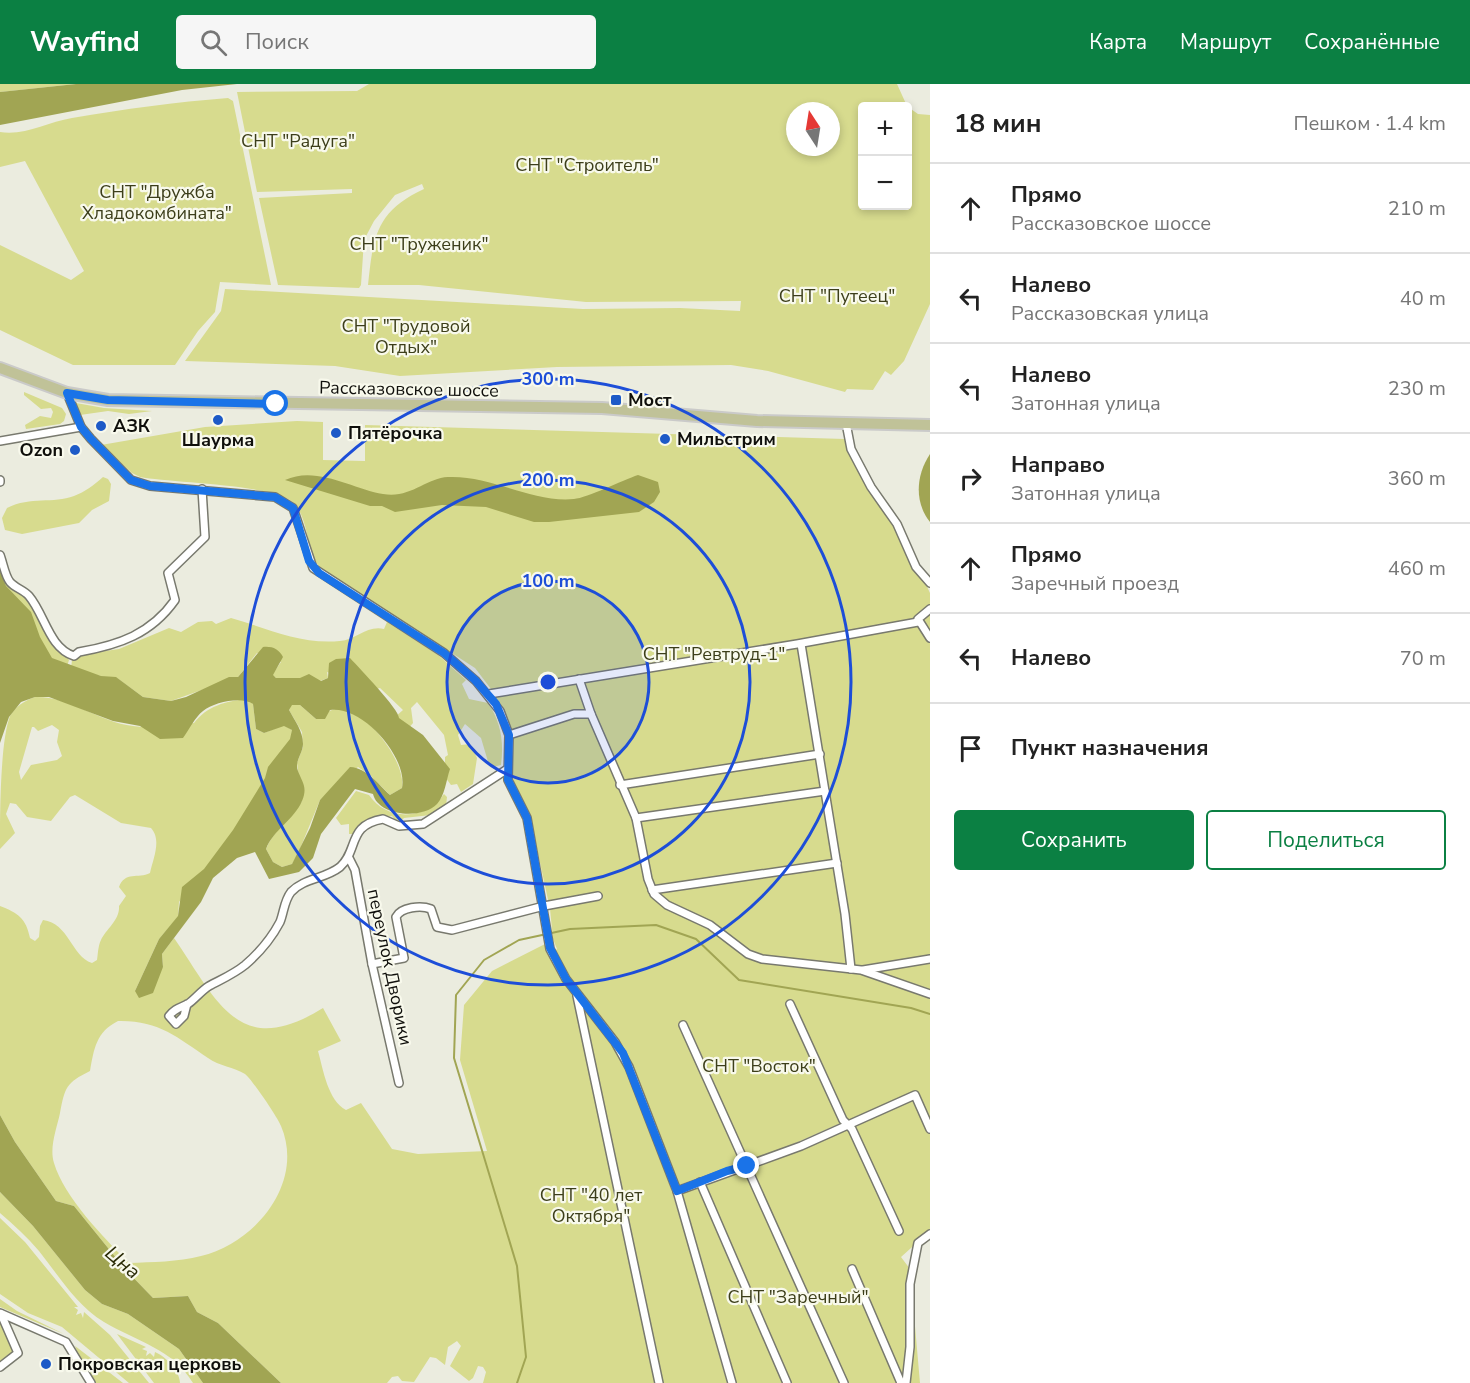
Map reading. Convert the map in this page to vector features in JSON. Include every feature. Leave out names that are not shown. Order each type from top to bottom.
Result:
[{"type":"main road","name":"Рассказовское шоссе","points":[[0,368],[67,393],[108,400],[602,408],[757,421],[930,424]]},
{"type":"street","points":[[67,393],[81,427],[131,480],[150,486],[275,497],[290,504],[314,568],[444,653],[489,694],[500,711],[509,735],[506,770],[512,789],[527,818],[550,948],[576,994],[623,1053],[677,1191],[732,1383]]},
{"type":"street","points":[[846,423],[851,449],[866,479],[897,524],[916,567],[930,583]]},
{"type":"street","points":[[0,441],[81,427]]},
{"type":"street","points":[[0,555],[10,582],[26,592],[37,606],[52,638],[74,657],[79,652],[131,639],[166,613],[175,600],[168,573],[206,537],[202,489]]},
{"type":"street","points":[[918,622],[919,617],[930,609]]},
{"type":"street","points":[[489,694],[801,644],[918,622]]},
{"type":"street","points":[[918,622],[930,638]]},
{"type":"street","points":[[801,644],[837,863],[851,969]]},
{"type":"street","points":[[579,679],[620,785],[636,818],[652,890],[661,901],[710,925],[755,956],[861,970],[930,994]]},
{"type":"street","points":[[509,735],[574,714],[591,714]]},
{"type":"street","points":[[620,785],[820,754]]},
{"type":"street","points":[[187,1004],[208,987],[231,975],[266,944],[281,920],[289,894],[297,887],[331,873],[349,858],[355,836],[364,826],[383,819],[399,826],[423,824],[506,770]]},
{"type":"street","points":[[636,818],[825,792]]},
{"type":"street","name":"переулок Дворики","points":[[349,858],[355,870],[372,964],[399,1083]]},
{"type":"street","points":[[652,890],[837,863]]},
{"type":"street","points":[[372,964],[404,958],[396,923],[399,912],[424,907],[431,909],[440,930],[452,930],[544,906],[598,896]]},
{"type":"street","points":[[861,970],[930,959]]},
{"type":"street","points":[[576,994],[659,1383]]},
{"type":"street","points":[[790,1004],[843,1120],[848,1125],[873,1172],[899,1231]]},
{"type":"street","points":[[683,1026],[844,1383]]},
{"type":"street","points":[[677,1191],[727,1171],[747,1166],[915,1095],[930,1129]]},
{"type":"street","points":[[700,1182],[787,1383]]},
{"type":"street","points":[[903,1383],[910,1347],[910,1284],[918,1243],[930,1234]]},
{"type":"street","points":[[852,1269],[903,1383]]},
{"type":"street","points":[[0,1367],[18,1353],[1,1314]]},
{"type":"street","points":[[1,1314],[61,1338],[70,1347],[91,1383]]},
{"type":"green space","points":[[0,84],[76,84],[0,92]]},
{"type":"green space","points":[[369,84],[897,84],[905,102],[858,102],[858,210],[912,210],[912,110],[918,114],[930,115],[930,304],[904,361],[891,375],[885,371],[873,390],[847,389],[845,392],[768,371],[731,365],[557,367],[400,376],[335,366],[185,361],[221,311],[225,289],[583,309],[680,308],[740,311],[741,301],[586,302],[419,285],[368,285],[372,253],[380,227],[396,207],[408,197],[424,189],[422,184],[395,195],[374,221],[364,240],[359,288],[278,285],[259,198],[352,193],[352,189],[257,192],[237,92],[357,91]]},
{"type":"green space","name":"СНТ \"Дружба Хладокомбината\"","points":[[228,98],[233,101],[271,285],[220,282],[215,312],[198,331],[175,365],[73,365],[0,330],[0,245],[71,280],[84,271],[25,161],[0,167],[0,132],[18,132],[63,120],[111,112]]},
{"type":"green space","points":[[24,392],[62,408],[66,414],[64,421],[60,424],[26,429],[25,425],[40,416],[51,418],[53,412],[51,408],[41,409],[24,395]]},
{"type":"green space","points":[[76,403],[104,408],[152,411],[129,414],[108,411],[80,415]]},
{"type":"green space","name":"СНТ \"Ревтруд-1\"","points":[[297,421],[323,422],[323,460],[365,461],[365,425],[845,439],[876,496],[897,524],[930,593],[930,1231],[901,1257],[910,1269],[920,1383],[736,1383],[682,1194],[722,1175],[787,1155],[850,1123],[844,1119],[791,1002],[787,1002],[841,1123],[748,1164],[683,1021],[680,1023],[742,1162],[679,1185],[623,1047],[571,978],[555,951],[557,949],[553,939],[550,909],[530,816],[515,787],[511,766],[511,727],[491,689],[475,668],[320,568],[312,553],[300,511],[285,497],[247,488],[140,477],[132,473],[101,445],[205,427]]},
{"type":"green space","points":[[103,477],[111,484],[109,501],[92,510],[79,523],[22,534],[5,530],[2,518],[7,508],[25,502],[58,500],[74,496]]},
{"type":"green space","points":[[0,560],[8,583],[25,594],[69,660],[66,670],[56,671],[0,587]]},
{"type":"green space","points":[[231,618],[284,635],[326,642],[346,640],[372,629],[384,629],[387,622],[438,655],[466,680],[462,684],[469,699],[488,703],[496,717],[500,732],[501,765],[493,767],[489,765],[481,738],[465,724],[458,735],[461,745],[470,744],[477,758],[473,784],[461,792],[457,784],[451,785],[445,777],[445,757],[448,755],[444,735],[417,702],[411,708],[413,723],[407,730],[395,717],[403,710],[380,688],[373,690],[327,672],[328,678],[320,681],[276,678],[272,675],[281,662],[257,653],[238,677],[171,701],[143,697],[117,678],[115,680],[71,668],[72,660],[85,654],[119,649],[169,628],[181,632],[198,622],[212,621],[216,624]]},
{"type":"green space","name":"СНТ \"40 лет Октября\"","points":[[35,697],[60,701],[120,724],[148,727],[194,723],[211,708],[247,699],[253,704],[256,729],[264,733],[284,725],[292,730],[290,766],[179,902],[178,917],[159,939],[135,991],[163,967],[162,954],[174,938],[203,983],[218,1001],[233,1016],[250,1025],[270,1028],[294,1023],[323,1008],[341,1041],[318,1051],[331,1092],[340,1106],[346,1110],[361,1103],[392,1149],[418,1154],[487,1151],[460,1060],[464,1005],[492,971],[545,944],[562,978],[617,1053],[642,1108],[670,1185],[727,1383],[483,1383],[486,1372],[483,1367],[478,1366],[473,1378],[469,1381],[450,1366],[461,1346],[457,1341],[448,1347],[445,1365],[436,1358],[430,1357],[414,1382],[402,1381],[398,1376],[392,1377],[387,1383],[281,1383],[218,1323],[197,1312],[188,1296],[153,1298],[125,1269],[74,1206],[56,1201],[15,1142],[0,1115],[0,906],[20,917],[30,938],[35,941],[39,937],[43,920],[52,922],[59,927],[79,954],[92,963],[97,960],[101,940],[115,920],[119,906],[126,896],[119,887],[128,877],[150,873],[155,856],[156,838],[151,828],[121,823],[75,795],[70,797],[51,821],[27,817],[16,804],[10,803],[6,814],[15,833],[0,849],[1,780],[7,728],[10,716],[15,709]],"holes":[[[52,725],[59,730],[57,742],[62,756],[57,760],[31,765],[21,780],[19,772],[32,727],[38,731]],[[118,1021],[145,1023],[166,1031],[212,1061],[245,1074],[264,1098],[281,1126],[287,1147],[286,1168],[281,1188],[271,1207],[257,1224],[240,1238],[221,1249],[183,1259],[129,1263],[86,1216],[59,1176],[52,1151],[65,1091],[71,1083],[90,1071],[97,1042],[105,1030]]]},
{"type":"green space","points":[[291,705],[300,705],[316,719],[329,711],[342,709],[363,719],[384,740],[392,753],[402,777],[402,788],[390,795],[358,767],[320,800],[297,856],[292,864],[282,867],[273,862],[266,849],[302,801],[297,763],[303,747],[302,732],[289,710]]},
{"type":"green space","points":[[356,791],[369,795],[386,810],[396,813],[418,813],[437,803],[444,794],[447,797],[446,806],[431,815],[404,818],[398,824],[392,816],[375,820],[361,826],[353,834],[349,834],[349,824],[341,825],[336,818]]},
{"type":"green space","points":[[0,1192],[33,1226],[85,1290],[102,1304],[128,1314],[179,1349],[203,1383],[193,1383],[185,1371],[164,1354],[104,1322],[85,1307],[68,1290],[34,1246],[0,1213]]},
{"type":"green space","points":[[0,1218],[25,1242],[78,1307],[74,1307],[78,1310],[76,1315],[81,1313],[83,1318],[84,1312],[110,1335],[149,1383],[129,1383],[62,1327],[28,1313],[0,1294]]},
{"type":"green space","points":[[0,1299],[17,1311],[64,1334],[0,1307]]},
{"type":"green space","points":[[0,1320],[15,1352],[0,1364]]},
{"type":"green space","points":[[117,1334],[146,1347],[142,1349],[147,1351],[146,1356],[150,1353],[154,1357],[155,1352],[163,1357],[175,1369],[180,1383],[154,1383]]},
{"type":"green space","points":[[75,1346],[123,1383],[96,1383],[82,1365]]},
{"type":"shaded area","points":[[76,84],[237,84],[182,90],[0,125],[0,92]]},
{"type":"shaded area","points":[[930,454],[930,522],[921,506],[919,488],[922,471]]},
{"type":"shaded area","points":[[309,475],[393,495],[410,491],[440,478],[464,478],[543,497],[574,499],[638,475],[658,482],[660,492],[654,502],[639,512],[549,522],[534,522],[486,507],[442,505],[395,512],[382,506],[370,506],[285,480]]},
{"type":"shaded area","points":[[0,571],[6,586],[31,612],[40,637],[52,658],[101,676],[116,677],[143,697],[171,701],[186,697],[229,677],[238,677],[263,647],[275,649],[283,657],[273,675],[276,678],[300,678],[309,674],[321,681],[328,678],[329,663],[336,659],[350,658],[386,698],[399,718],[423,735],[450,769],[440,800],[430,809],[421,812],[411,814],[391,811],[383,807],[373,794],[355,789],[321,834],[313,858],[299,872],[269,879],[255,852],[237,858],[213,878],[201,902],[162,954],[163,967],[153,993],[139,998],[135,991],[159,939],[178,916],[182,887],[204,869],[233,830],[265,778],[268,767],[290,739],[292,730],[284,726],[264,733],[256,729],[253,704],[235,700],[214,705],[203,711],[183,738],[160,739],[140,726],[113,721],[49,697],[35,697],[21,702],[9,717],[0,743]],"holes":[[[292,705],[300,705],[316,719],[325,719],[330,710],[343,711],[368,724],[390,748],[398,762],[402,776],[402,788],[390,795],[367,773],[350,767],[320,800],[310,828],[292,864],[282,867],[273,862],[266,849],[273,836],[294,814],[304,796],[304,785],[297,768],[303,739],[289,710]]]},
{"type":"shaded area","points":[[0,1115],[15,1142],[56,1201],[74,1206],[125,1269],[153,1298],[188,1296],[197,1312],[218,1323],[281,1383],[203,1383],[179,1349],[128,1314],[102,1304],[85,1290],[33,1226],[0,1192]]},
{"type":"waterway","points":[[517,1383],[526,1357],[517,1266],[454,1058],[456,995],[484,960],[519,940],[570,929],[656,925],[696,939],[739,980],[911,1008],[930,1014]]},
{"type":"place","name":"Мост","points":[[616,400]]},
{"type":"place","name":"Шаурма","points":[[218,420]]},
{"type":"place","name":"АЗК","points":[[101,426]]},
{"type":"place","name":"Пятёрочка","points":[[336,433]]},
{"type":"place","name":"Мильстрим","points":[[665,439]]},
{"type":"place","name":"Ozon","points":[[75,450]]},
{"type":"place","name":"Покровская церковь","points":[[46,1364]]},
{"type":"route","points":[[276,404],[108,400],[67,393],[81,427],[131,480],[150,486],[275,497],[290,504],[296,515],[309,561],[319,573],[444,653],[489,694],[500,711],[509,735],[506,770],[508,780],[527,818],[550,948],[566,979],[623,1053],[677,1191],[727,1171],[747,1166]]},
{"type":"park label","name":"СНТ \"Радуга\"","points":[[298,141]]},
{"type":"park label","name":"СНТ \"Строитель\"","points":[[587,165]]},
{"type":"park label","name":"СНТ \"Труженик\"","points":[[419,244]]},
{"type":"park label","name":"СНТ \"Путеец\"","points":[[837,296]]},
{"type":"park label","name":"СНТ \"Трудовой Отдых\"","points":[[406,336]]},
{"type":"park label","name":"СНТ \"Восток\"","points":[[759,1066]]},
{"type":"park label","name":"СНТ \"Заречный\"","points":[[798,1297]]},
{"type":"water label","name":"Цна","points":[[123,1262]]}]
